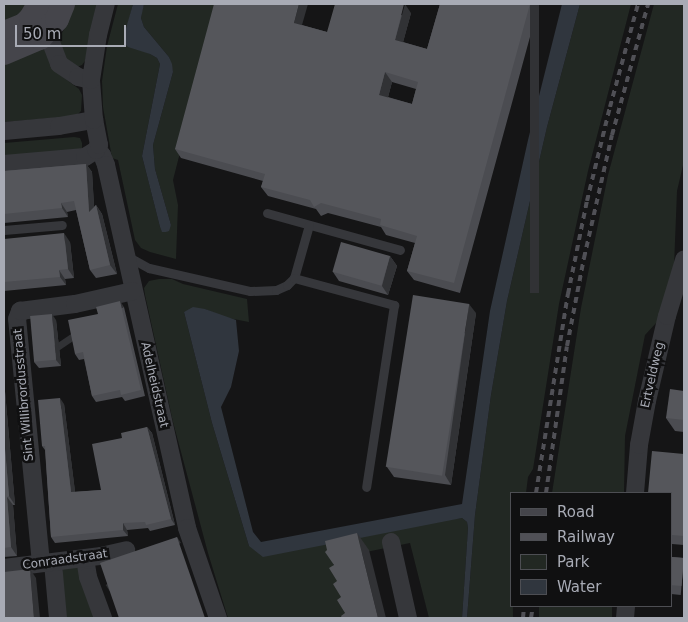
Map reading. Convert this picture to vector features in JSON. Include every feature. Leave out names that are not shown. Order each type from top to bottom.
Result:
[{"type":"main road","points":[[4,33],[24,25],[31,18],[39,4]]},
{"type":"main road","points":[[4,54],[25,46],[47,32],[57,19],[63,4]]},
{"type":"street","points":[[4,164],[86,157],[96,150],[99,145],[94,120],[91,80],[98,35],[106,4]]},
{"type":"street","points":[[47,32],[59,64],[78,77],[91,80]]},
{"type":"street","points":[[4,130],[59,126],[94,120]]},
{"type":"street","name":"Adelheidstraat","points":[[96,150],[102,155],[106,165],[187,528],[218,618]]},
{"type":"street","name":"Ertveldweg","points":[[635,492],[639,445],[647,401],[664,329],[684,260]]},
{"type":"street","name":"Sint Willibrordusstraat","points":[[47,563],[17,319],[20,311],[75,304],[133,291]]},
{"type":"street","points":[[390,542],[408,618]]},
{"type":"street","name":"Conraadstraat","points":[[4,568],[85,558],[126,550]]},
{"type":"street","points":[[85,558],[88,577],[102,618]]},
{"type":"street","points":[[47,563],[58,618]]},
{"type":"lane","points":[[267,213],[400,250]]},
{"type":"lane","points":[[4,230],[62,225]]},
{"type":"lane","points":[[125,254],[149,268],[250,291],[276,290],[287,286],[294,278],[309,225]]},
{"type":"lane","points":[[294,278],[394,305],[366,487]]},
{"type":"green space","points":[[4,4],[34,4],[4,28]]},
{"type":"green space","points":[[73,4],[99,4],[85,61],[77,67],[65,62],[58,40],[66,26]]},
{"type":"green space","points":[[118,4],[133,4],[124,39],[157,58],[160,64],[142,156],[160,227],[162,231],[166,232],[171,225],[155,169],[153,145],[173,72],[169,57],[144,27],[141,18],[142,11],[144,4],[218,4],[173,180],[178,205],[176,259],[141,248],[135,240],[118,160],[112,158],[103,107],[102,81],[107,46]]},
{"type":"green space","points":[[580,4],[631,4],[588,171],[559,304],[533,469],[528,477],[526,492],[510,492],[510,607],[513,607],[513,618],[467,618],[475,515],[491,395],[507,301],[547,127]]},
{"type":"green space","points":[[654,4],[684,4],[684,161],[677,191],[674,267],[657,322],[645,335],[625,436],[624,492],[552,492],[581,308],[608,175]]},
{"type":"green space","points":[[44,48],[59,74],[79,89],[82,95],[81,111],[76,116],[4,122],[4,63]]},
{"type":"green space","points":[[80,138],[82,143],[82,148],[79,152],[4,159],[4,143]]},
{"type":"green space","points":[[172,279],[183,284],[247,299],[249,322],[223,317],[205,309],[184,312],[212,423],[249,546],[462,518],[467,522],[468,528],[462,618],[429,618],[410,543],[332,559],[346,618],[228,618],[208,553],[173,422],[145,295],[144,288],[149,281]]},
{"type":"green space","points":[[75,566],[79,569],[97,618],[64,618],[61,576],[63,569]]},
{"type":"green space","points":[[539,607],[612,607],[612,618],[539,618]]},
{"type":"water","points":[[133,4],[144,4],[141,18],[144,27],[169,57],[172,64],[173,72],[153,145],[155,169],[171,225],[169,231],[166,232],[162,232],[160,227],[142,156],[160,64],[157,58],[150,54],[128,47],[125,44],[124,35]]},
{"type":"water","points":[[562,4],[580,4],[547,127],[507,301],[491,395],[475,515],[467,618],[462,618],[468,528],[467,522],[462,518],[263,557],[249,546],[212,423],[184,312],[193,307],[205,309],[236,320],[239,351],[231,387],[221,407],[253,532],[261,542],[462,504],[490,311],[528,140]]},
{"type":"building","points":[[214,4],[299,4],[294,23],[327,32],[335,4],[404,4],[395,40],[427,49],[440,4],[530,4],[454,283],[407,271],[417,236],[380,225],[381,219],[321,203],[314,207],[310,200],[261,187],[265,174],[175,149]],"holes":[[[385,72],[418,82],[412,104],[379,95]]]},
{"type":"building","points":[[86,164],[89,212],[96,205],[110,265],[90,270],[74,201],[61,203],[62,208],[4,214],[4,171]]},
{"type":"building","points":[[64,233],[68,269],[59,270],[60,277],[4,282],[4,239]]},
{"type":"building","points":[[341,242],[390,256],[381,286],[332,272]]},
{"type":"building","points":[[413,295],[469,304],[442,476],[386,467]]},
{"type":"building","points":[[120,301],[141,390],[121,395],[120,390],[92,396],[83,352],[75,354],[68,320],[98,314],[96,307]]},
{"type":"building","points":[[52,314],[56,360],[34,362],[30,316]]},
{"type":"building","points":[[670,389],[684,391],[684,420],[666,418]]},
{"type":"building","points":[[60,398],[71,492],[101,490],[92,444],[122,438],[121,433],[147,427],[171,519],[146,525],[145,522],[123,523],[123,530],[51,537],[45,446],[42,446],[38,400]]},
{"type":"building","points":[[4,437],[11,547],[4,548]]},
{"type":"building","points":[[652,451],[684,454],[684,536],[673,535],[673,492],[648,492]]},
{"type":"building","points":[[357,533],[378,618],[342,618],[341,616],[345,613],[337,600],[341,597],[333,584],[337,581],[329,568],[334,565],[325,552],[327,550],[325,541]]},
{"type":"building","points":[[177,537],[205,618],[119,618],[100,563]]},
{"type":"building","points":[[673,557],[684,558],[682,586],[673,585]]},
{"type":"building","points":[[30,569],[34,618],[4,618],[4,572]]},
{"type":"railway","points":[[536,492],[568,294],[587,201],[638,4]]},
{"type":"railway","points":[[546,492],[567,346],[584,258],[612,135],[648,4]]},
{"type":"railway","points":[[523,618],[524,607]]},
{"type":"railway","points":[[531,618],[533,607]]}]
